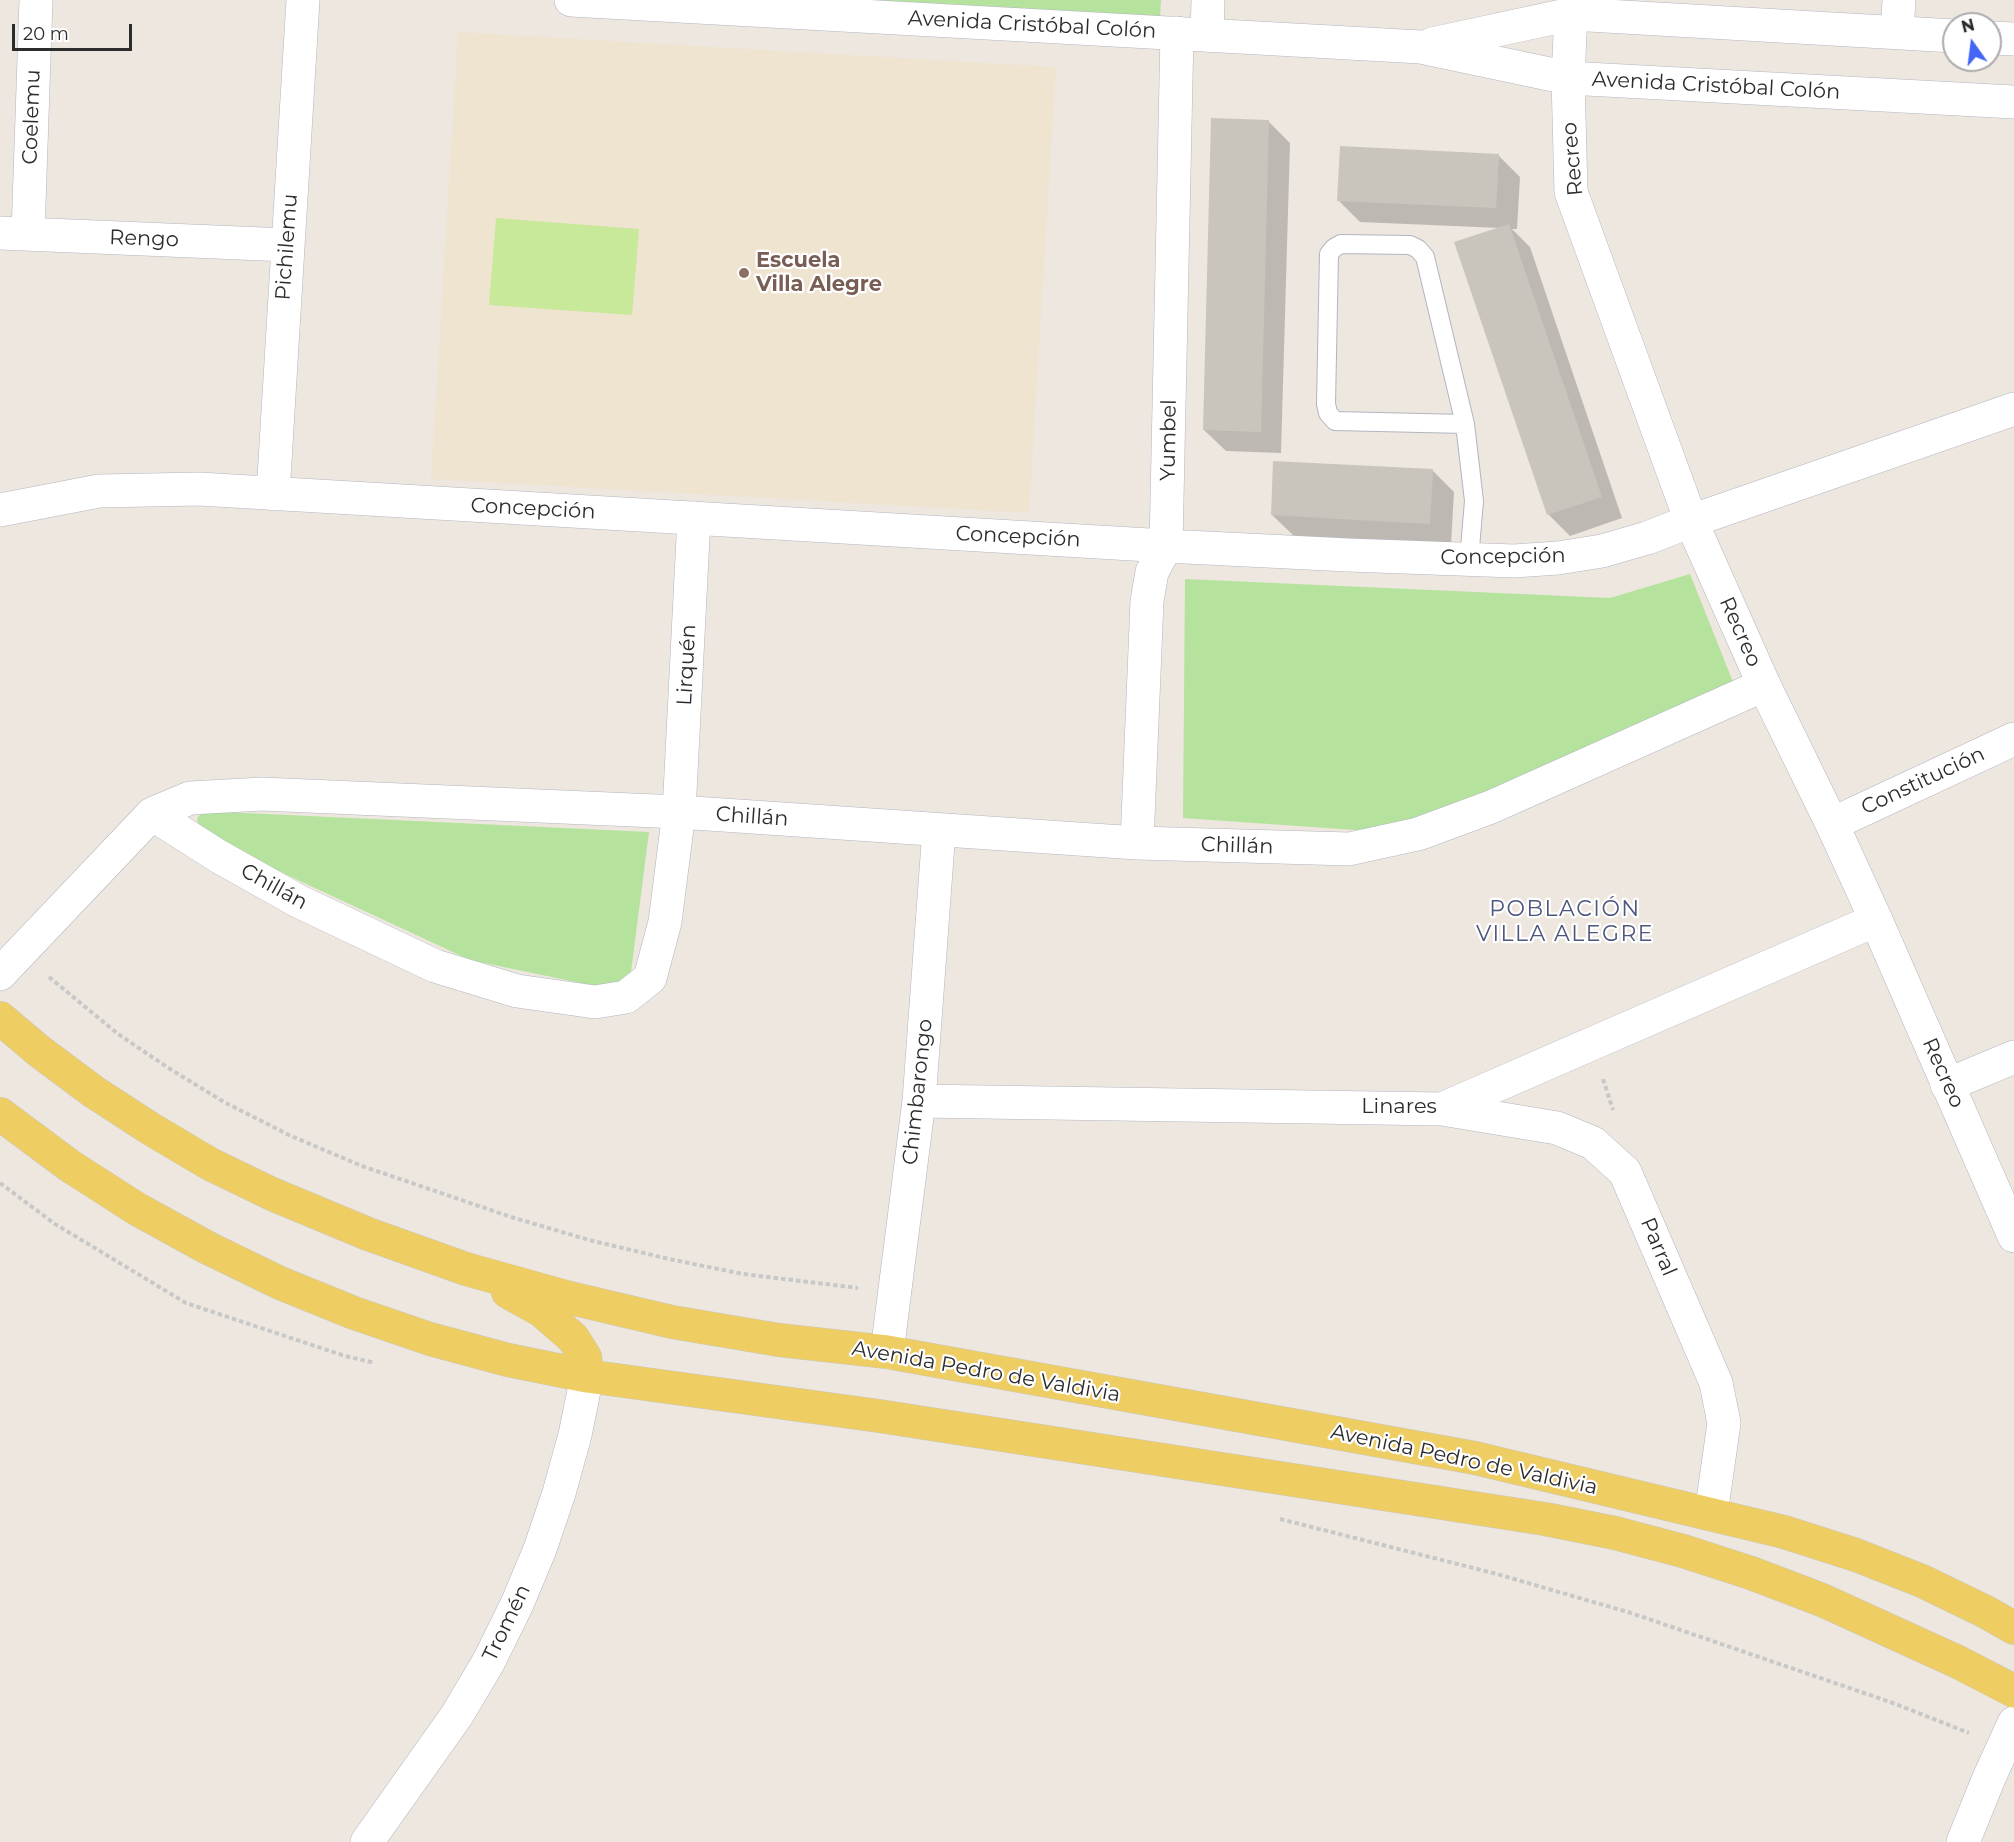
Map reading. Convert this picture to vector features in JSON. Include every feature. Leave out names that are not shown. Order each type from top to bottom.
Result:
[{"type":"main road","name":"Avenida Pedro de Valdivia","points":[[0,1018],[39,1051],[94,1092],[151,1130],[210,1164],[272,1194],[357,1229],[466,1269],[566,1297],[672,1322],[779,1340],[887,1352],[1475,1458],[1784,1532],[1856,1555],[1922,1581],[2014,1628]]},
{"type":"main road","name":"Avenida Pedro de Valdivia","points":[[0,1114],[70,1166],[137,1209],[208,1248],[280,1283],[354,1313],[430,1339],[508,1360],[587,1376],[879,1416],[1545,1519],[1615,1533],[1717,1562],[1822,1600],[1948,1658],[2014,1692]]},
{"type":"main road","points":[[466,1269],[542,1311],[573,1338],[585,1357],[587,1376]]},
{"type":"street","name":"Coelemu","points":[[14,234],[36,0]]},
{"type":"street","name":"Pichilemu","points":[[273,494],[303,0]]},
{"type":"street","name":"Avenida Cristóbal Colón","points":[[571,0],[1421,46],[1568,78],[2014,102]]},
{"type":"street","name":"Yumbel","points":[[1137,843],[1147,601],[1152,572],[1166,546],[1192,34],[1208,0]]},
{"type":"street","points":[[1897,32],[1899,0]]},
{"type":"street","name":"Avenida Cristóbal Colón","points":[[1421,46],[1572,7],[1942,35]]},
{"type":"street","name":"Recreo","points":[[1572,7],[1568,78],[1571,192],[1691,521],[1764,685],[1876,920],[2014,1236]]},
{"type":"street","name":"Rengo","points":[[14,234],[287,245]]},
{"type":"street","name":"Concepción","points":[[0,510],[99,491],[199,489],[1166,546],[1514,561],[1602,551],[1647,538],[2014,409]]},
{"type":"street","name":"Lirquén","points":[[679,812],[694,518]]},
{"type":"street","name":"Chillán","points":[[11,963],[152,814],[190,798],[262,794],[679,812],[1137,843],[1349,849],[1418,834],[1491,807],[1764,685]]},
{"type":"street","name":"Constitución","points":[[1832,824],[2014,739]]},
{"type":"street","name":"Chillán","points":[[152,814],[218,856],[298,901],[435,966],[517,991],[595,1002],[626,997],[650,978],[665,922],[679,812]]},
{"type":"street","name":"Chimbarongo","points":[[887,1352],[919,1101],[939,830]]},
{"type":"street","name":"Linares","points":[[919,1101],[1442,1109],[1876,920]]},
{"type":"street","points":[[1947,1085],[2014,1057]]},
{"type":"street","name":"Parral","points":[[1442,1109],[1557,1128],[1593,1143],[1625,1172],[1716,1383],[1724,1423],[1711,1514]]},
{"type":"street","name":"Tromén","points":[[367,1842],[457,1715],[489,1661],[517,1605],[560,1493],[587,1376]]},
{"type":"street","points":[[1962,1842],[2008,1735]]},
{"type":"lane","points":[[1465,424],[1335,421],[1328,413],[1326,405],[1329,254],[1334,248],[1341,244],[1410,245],[1418,249],[1425,257],[1465,424],[1474,501],[1469,560]]},
{"type":"path","points":[[11,963],[69,994],[118,1034],[224,1102],[291,1136],[362,1166],[522,1220],[589,1240],[669,1259],[819,1285],[895,1292]]},
{"type":"path","points":[[0,1183],[55,1224],[186,1303],[345,1356],[379,1364]]},
{"type":"path","points":[[1276,1518],[1497,1574],[1631,1613],[1893,1702],[2008,1735]]},
{"type":"shaded area","name":"Escuela Villa Alegre","points":[[458,32],[1056,67],[1029,513],[431,479]]},
{"type":"green space","points":[[852,0],[1161,0],[1160,18]]},
{"type":"green space","points":[[496,218],[639,229],[632,315],[489,305]]},
{"type":"green space","points":[[1690,574],[1737,692],[1398,833],[1183,818],[1185,579],[1610,598]]},
{"type":"green space","points":[[203,811],[649,832],[631,972],[609,989],[470,960],[201,835],[197,819]]},
{"type":"building","points":[[1211,118],[1269,120],[1261,432],[1203,430]]},
{"type":"building","points":[[1340,146],[1499,154],[1496,208],[1337,201]]},
{"type":"building","points":[[1509,224],[1602,497],[1547,515],[1454,242]]},
{"type":"building","points":[[1273,461],[1433,469],[1430,524],[1271,515]]},
{"type":"place","name":"Escuela Villa Alegre","points":[[744,273]]},
{"type":"district","name":"POBLACIÓN VILLA ALEGRE","points":[[1565,922]]}]
